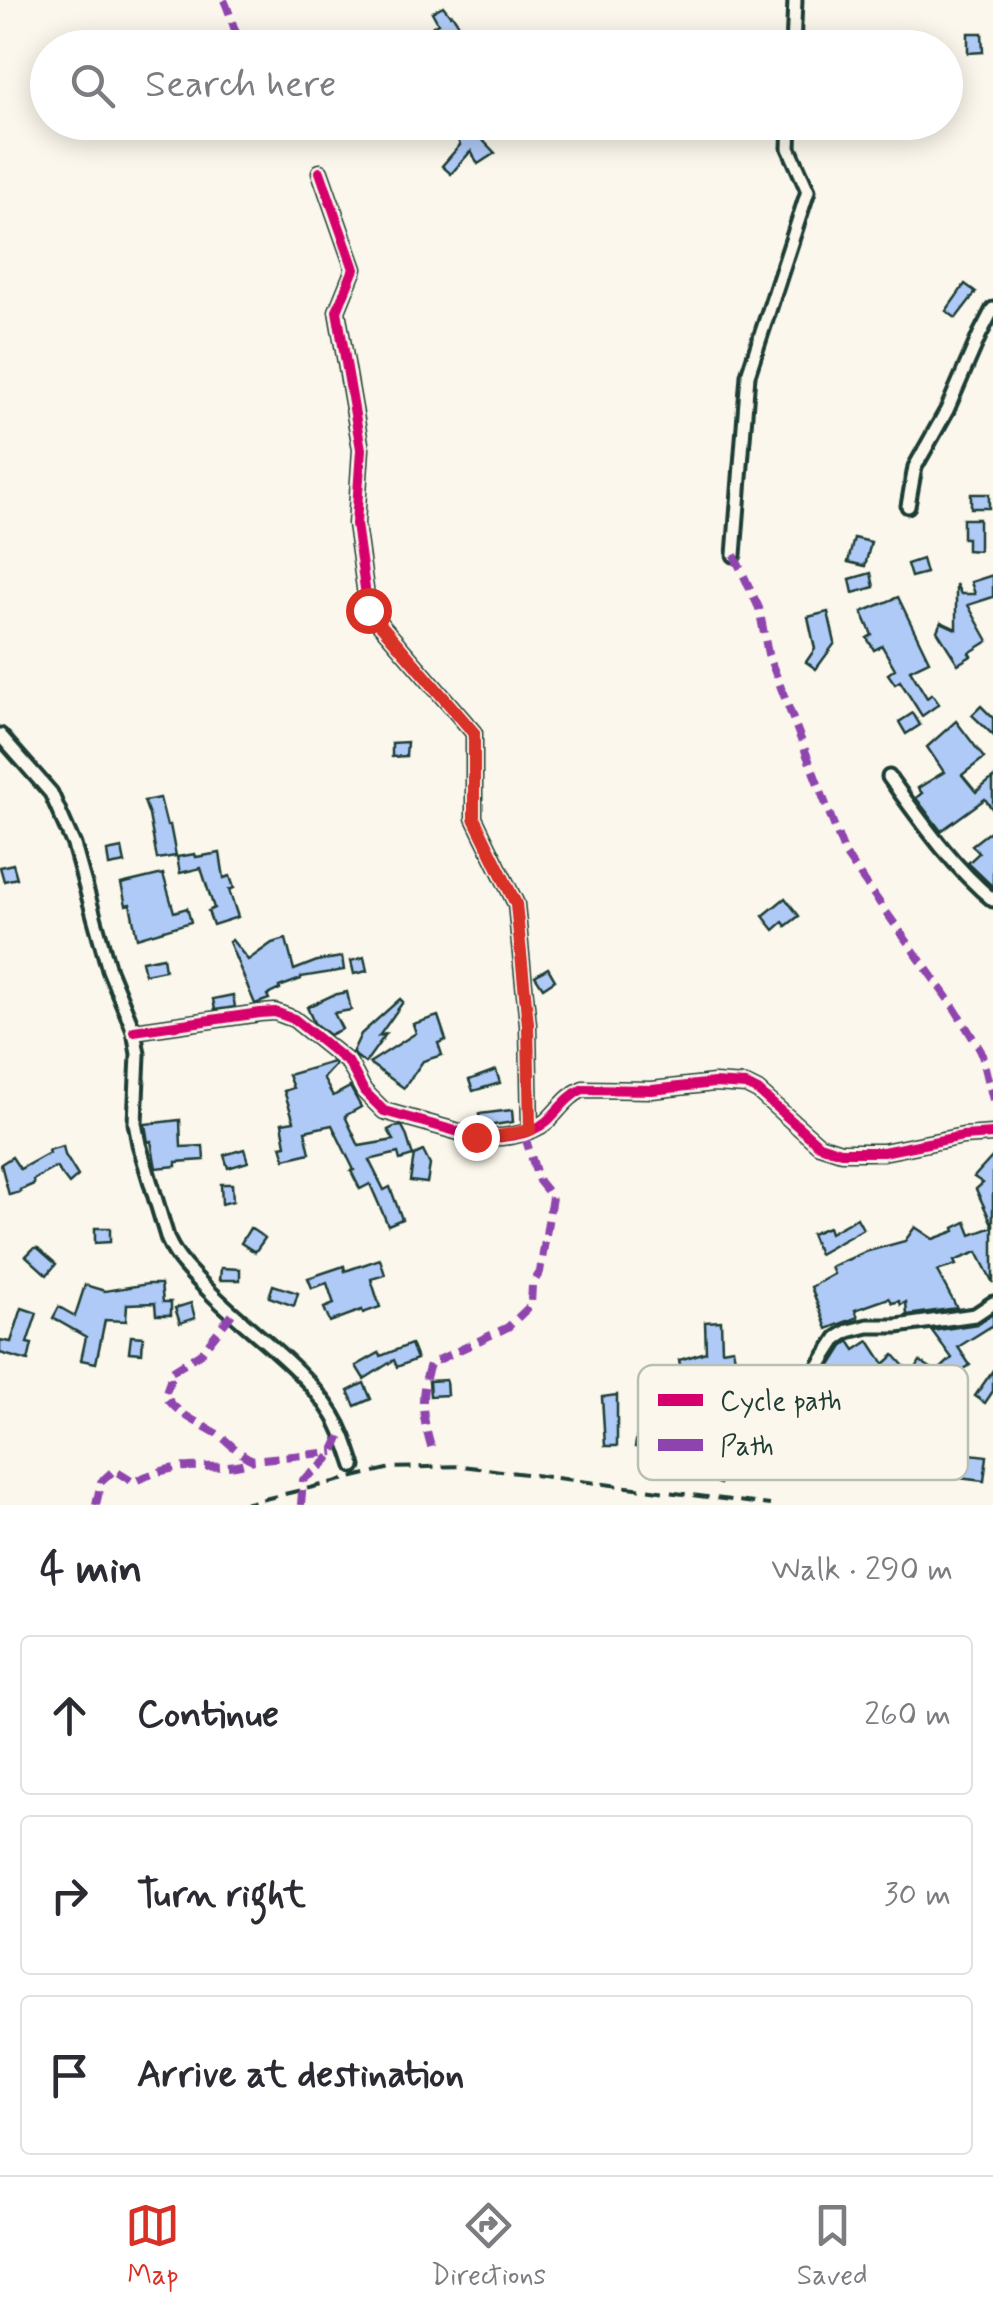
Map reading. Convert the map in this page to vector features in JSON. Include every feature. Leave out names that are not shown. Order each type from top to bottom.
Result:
[{"type":"street","points":[[793,30],[794,0]]},
{"type":"street","points":[[734,555],[748,375],[808,191],[789,148],[789,140]]},
{"type":"street","points":[[320,172],[354,269],[337,311],[361,449],[356,524],[368,610],[474,733],[474,818],[516,904],[528,1024],[530,1130]]},
{"type":"street","points":[[908,506],[914,467],[947,410],[993,309]]},
{"type":"street","points":[[0,735],[51,793],[68,828],[109,970],[134,1031],[138,1054],[138,1144],[175,1255],[316,1393],[340,1426],[354,1466]]},
{"type":"street","points":[[889,777],[931,836],[969,880],[993,900]]},
{"type":"street","points":[[134,1031],[260,1013],[284,1014],[349,1063],[364,1090],[384,1110],[476,1137],[530,1130],[544,1124],[573,1093],[583,1088],[652,1090],[714,1083],[737,1084],[758,1091],[819,1145],[841,1152],[883,1152],[993,1134]]},
{"type":"street","points":[[820,1365],[837,1338],[848,1331],[975,1315],[993,1303]]},
{"type":"building","points":[[443,6],[462,30],[436,30],[433,26],[438,23],[432,12]]},
{"type":"building","points":[[968,33],[982,33],[983,52],[968,53]]},
{"type":"building","points":[[458,140],[483,140],[495,153],[478,164],[471,151],[451,174],[442,166],[460,145]]},
{"type":"building","points":[[965,284],[976,292],[956,318],[946,311]]},
{"type":"building","points":[[971,494],[989,494],[989,508],[971,508]]},
{"type":"building","points":[[963,519],[979,519],[979,551],[967,550]]},
{"type":"building","points":[[854,538],[871,542],[865,566],[848,562]]},
{"type":"building","points":[[922,559],[926,573],[911,577],[907,564]]},
{"type":"building","points":[[871,573],[874,587],[853,593],[850,579]]},
{"type":"building","points":[[993,575],[993,597],[968,605],[988,641],[958,664],[937,631],[941,622],[956,629],[956,584],[961,594],[975,594],[971,582]]},
{"type":"building","points":[[898,597],[929,661],[910,670],[927,698],[932,694],[939,704],[922,716],[900,681],[895,684],[888,674],[895,669],[882,646],[874,650],[867,638],[872,635],[862,612]]},
{"type":"building","points":[[828,612],[835,643],[816,669],[806,662],[815,649],[808,617]]},
{"type":"building","points":[[981,706],[993,718],[993,735],[972,715]]},
{"type":"building","points":[[913,713],[920,725],[906,734],[899,722]]},
{"type":"building","points":[[956,721],[984,758],[962,775],[976,792],[993,778],[993,810],[985,799],[941,831],[916,798],[922,793],[918,788],[944,772],[927,747]]},
{"type":"building","points":[[407,742],[406,756],[392,757],[392,743]]},
{"type":"building","points":[[160,798],[176,856],[157,859],[144,801]]},
{"type":"building","points":[[993,829],[993,887],[968,863],[979,853],[972,845]]},
{"type":"building","points":[[122,848],[125,863],[109,866],[107,851]]},
{"type":"building","points":[[220,853],[224,878],[230,876],[234,888],[229,890],[238,917],[213,925],[208,911],[214,908],[201,868],[180,873],[177,857]]},
{"type":"building","points":[[13,864],[17,878],[4,881],[0,867]]},
{"type":"building","points":[[163,874],[174,912],[187,908],[191,922],[137,938],[121,884]]},
{"type":"building","points":[[785,898],[799,916],[774,930],[763,916]]},
{"type":"building","points":[[286,939],[294,970],[342,957],[344,970],[301,977],[255,1004],[229,942],[232,940],[248,960],[272,943]]},
{"type":"building","points":[[163,957],[165,970],[145,974],[142,961]]},
{"type":"building","points":[[364,957],[367,971],[354,974],[351,961]]},
{"type":"building","points":[[548,968],[555,980],[543,988],[535,976]]},
{"type":"building","points":[[347,992],[351,1010],[334,1013],[342,1029],[329,1035],[314,1023],[307,1007]]},
{"type":"building","points":[[233,995],[235,1007],[215,1010],[213,999]]},
{"type":"building","points":[[400,999],[403,1002],[379,1036],[386,1034],[365,1063],[352,1053],[361,1034]]},
{"type":"building","points":[[438,1016],[446,1040],[438,1043],[442,1055],[423,1061],[404,1088],[369,1063],[416,1033],[413,1024]]},
{"type":"building","points":[[336,1064],[323,1078],[333,1096],[350,1087],[361,1107],[345,1116],[359,1146],[394,1140],[388,1130],[394,1127],[402,1126],[406,1134],[413,1156],[400,1160],[398,1153],[369,1160],[384,1190],[390,1187],[402,1219],[388,1225],[370,1184],[360,1189],[332,1125],[305,1131],[310,1153],[285,1159],[282,1123],[294,1121],[284,1091],[293,1088],[288,1075]]},
{"type":"building","points":[[496,1070],[500,1083],[473,1091],[469,1080]]},
{"type":"building","points":[[512,1110],[513,1122],[481,1127],[479,1114]]},
{"type":"building","points":[[180,1120],[181,1147],[203,1146],[204,1160],[156,1168],[145,1124]]},
{"type":"building","points":[[63,1146],[78,1176],[69,1184],[56,1167],[21,1192],[9,1195],[1,1164],[12,1157],[20,1169],[49,1153],[48,1150]]},
{"type":"building","points":[[244,1149],[248,1162],[228,1168],[224,1155]]},
{"type":"building","points":[[423,1151],[430,1165],[427,1183],[410,1181],[414,1155]]},
{"type":"building","points":[[993,1156],[993,1226],[976,1189],[983,1183],[974,1177]]},
{"type":"building","points":[[221,1184],[232,1184],[233,1201],[222,1204]]},
{"type":"building","points":[[857,1218],[863,1229],[819,1254],[811,1234],[828,1227],[830,1233]]},
{"type":"building","points":[[966,1222],[971,1235],[993,1227],[993,1283],[977,1252],[937,1271],[957,1308],[907,1315],[906,1302],[901,1305],[889,1298],[855,1310],[858,1317],[827,1329],[811,1287],[834,1274],[831,1267],[905,1241],[915,1227],[933,1239]]},
{"type":"building","points":[[95,1228],[110,1228],[110,1242],[95,1243]]},
{"type":"building","points":[[250,1228],[265,1238],[255,1252],[241,1243]]},
{"type":"building","points":[[34,1248],[56,1264],[47,1275],[26,1256]]},
{"type":"building","points":[[380,1259],[385,1275],[371,1279],[380,1307],[330,1322],[324,1308],[334,1304],[327,1283],[312,1288],[308,1278]]},
{"type":"building","points":[[221,1268],[240,1269],[240,1280],[220,1280]]},
{"type":"building","points":[[161,1284],[163,1302],[171,1302],[171,1315],[156,1315],[155,1303],[127,1304],[126,1321],[105,1320],[96,1363],[81,1360],[86,1337],[53,1318],[59,1307],[75,1316],[85,1285],[105,1291]]},
{"type":"building","points":[[273,1285],[298,1293],[294,1306],[269,1297]]},
{"type":"building","points":[[191,1303],[195,1318],[180,1323],[175,1308]]},
{"type":"building","points":[[22,1308],[37,1313],[27,1343],[32,1344],[28,1361],[0,1353],[0,1340],[11,1342]]},
{"type":"building","points":[[993,1314],[993,1325],[958,1347],[970,1365],[944,1365],[952,1358],[932,1331],[977,1324]]},
{"type":"building","points":[[721,1321],[722,1350],[733,1348],[735,1365],[680,1365],[679,1360],[706,1352],[705,1322]]},
{"type":"building","points":[[131,1336],[143,1337],[142,1353],[129,1352]]},
{"type":"building","points":[[849,1341],[855,1350],[869,1341],[884,1364],[894,1355],[903,1365],[831,1365]]},
{"type":"building","points":[[411,1344],[417,1359],[397,1367],[394,1360],[364,1379],[356,1366],[379,1353],[381,1356]]},
{"type":"building","points":[[993,1370],[993,1391],[985,1403],[975,1396]]},
{"type":"building","points":[[446,1380],[447,1395],[430,1396],[429,1381]]},
{"type":"building","points":[[364,1383],[371,1399],[355,1406],[348,1391]]},
{"type":"building","points":[[617,1395],[617,1446],[605,1446],[602,1397]]},
{"type":"building","points":[[968,1454],[987,1456],[984,1481],[968,1479]]},
{"type":"railway","points":[[240,1505],[391,1468],[462,1466],[770,1505]]},
{"type":"marked path","points":[[224,0],[235,30]]},
{"type":"marked path","points":[[734,555],[759,608],[768,654],[845,854],[981,1051],[993,1100]]},
{"type":"marked path","points":[[431,1447],[423,1406],[430,1364],[508,1327],[531,1305],[552,1197],[539,1181],[526,1140],[530,1130]]},
{"type":"marked path","points":[[232,1314],[201,1353],[170,1372],[165,1395],[170,1402],[253,1460],[334,1452]]},
{"type":"marked path","points":[[301,1505],[303,1480],[327,1460],[342,1432]]},
{"type":"marked path","points":[[96,1505],[101,1482],[114,1470],[133,1482],[174,1468],[229,1466],[253,1460]]},
{"type":"cycle path","points":[[320,172],[354,269],[337,311],[361,449],[356,524],[368,610],[474,733],[474,818],[516,904],[528,1025],[530,1130]]},
{"type":"cycle path","points":[[134,1031],[275,1012],[294,1019],[349,1063],[364,1091],[384,1111],[477,1137],[504,1137],[532,1130],[583,1089],[652,1090],[714,1083],[746,1085],[758,1091],[819,1145],[841,1152],[883,1152],[993,1134]]},
{"type":"route","points":[[368,610],[474,733],[474,818],[516,904],[528,1024],[530,1130],[476,1137]]}]
